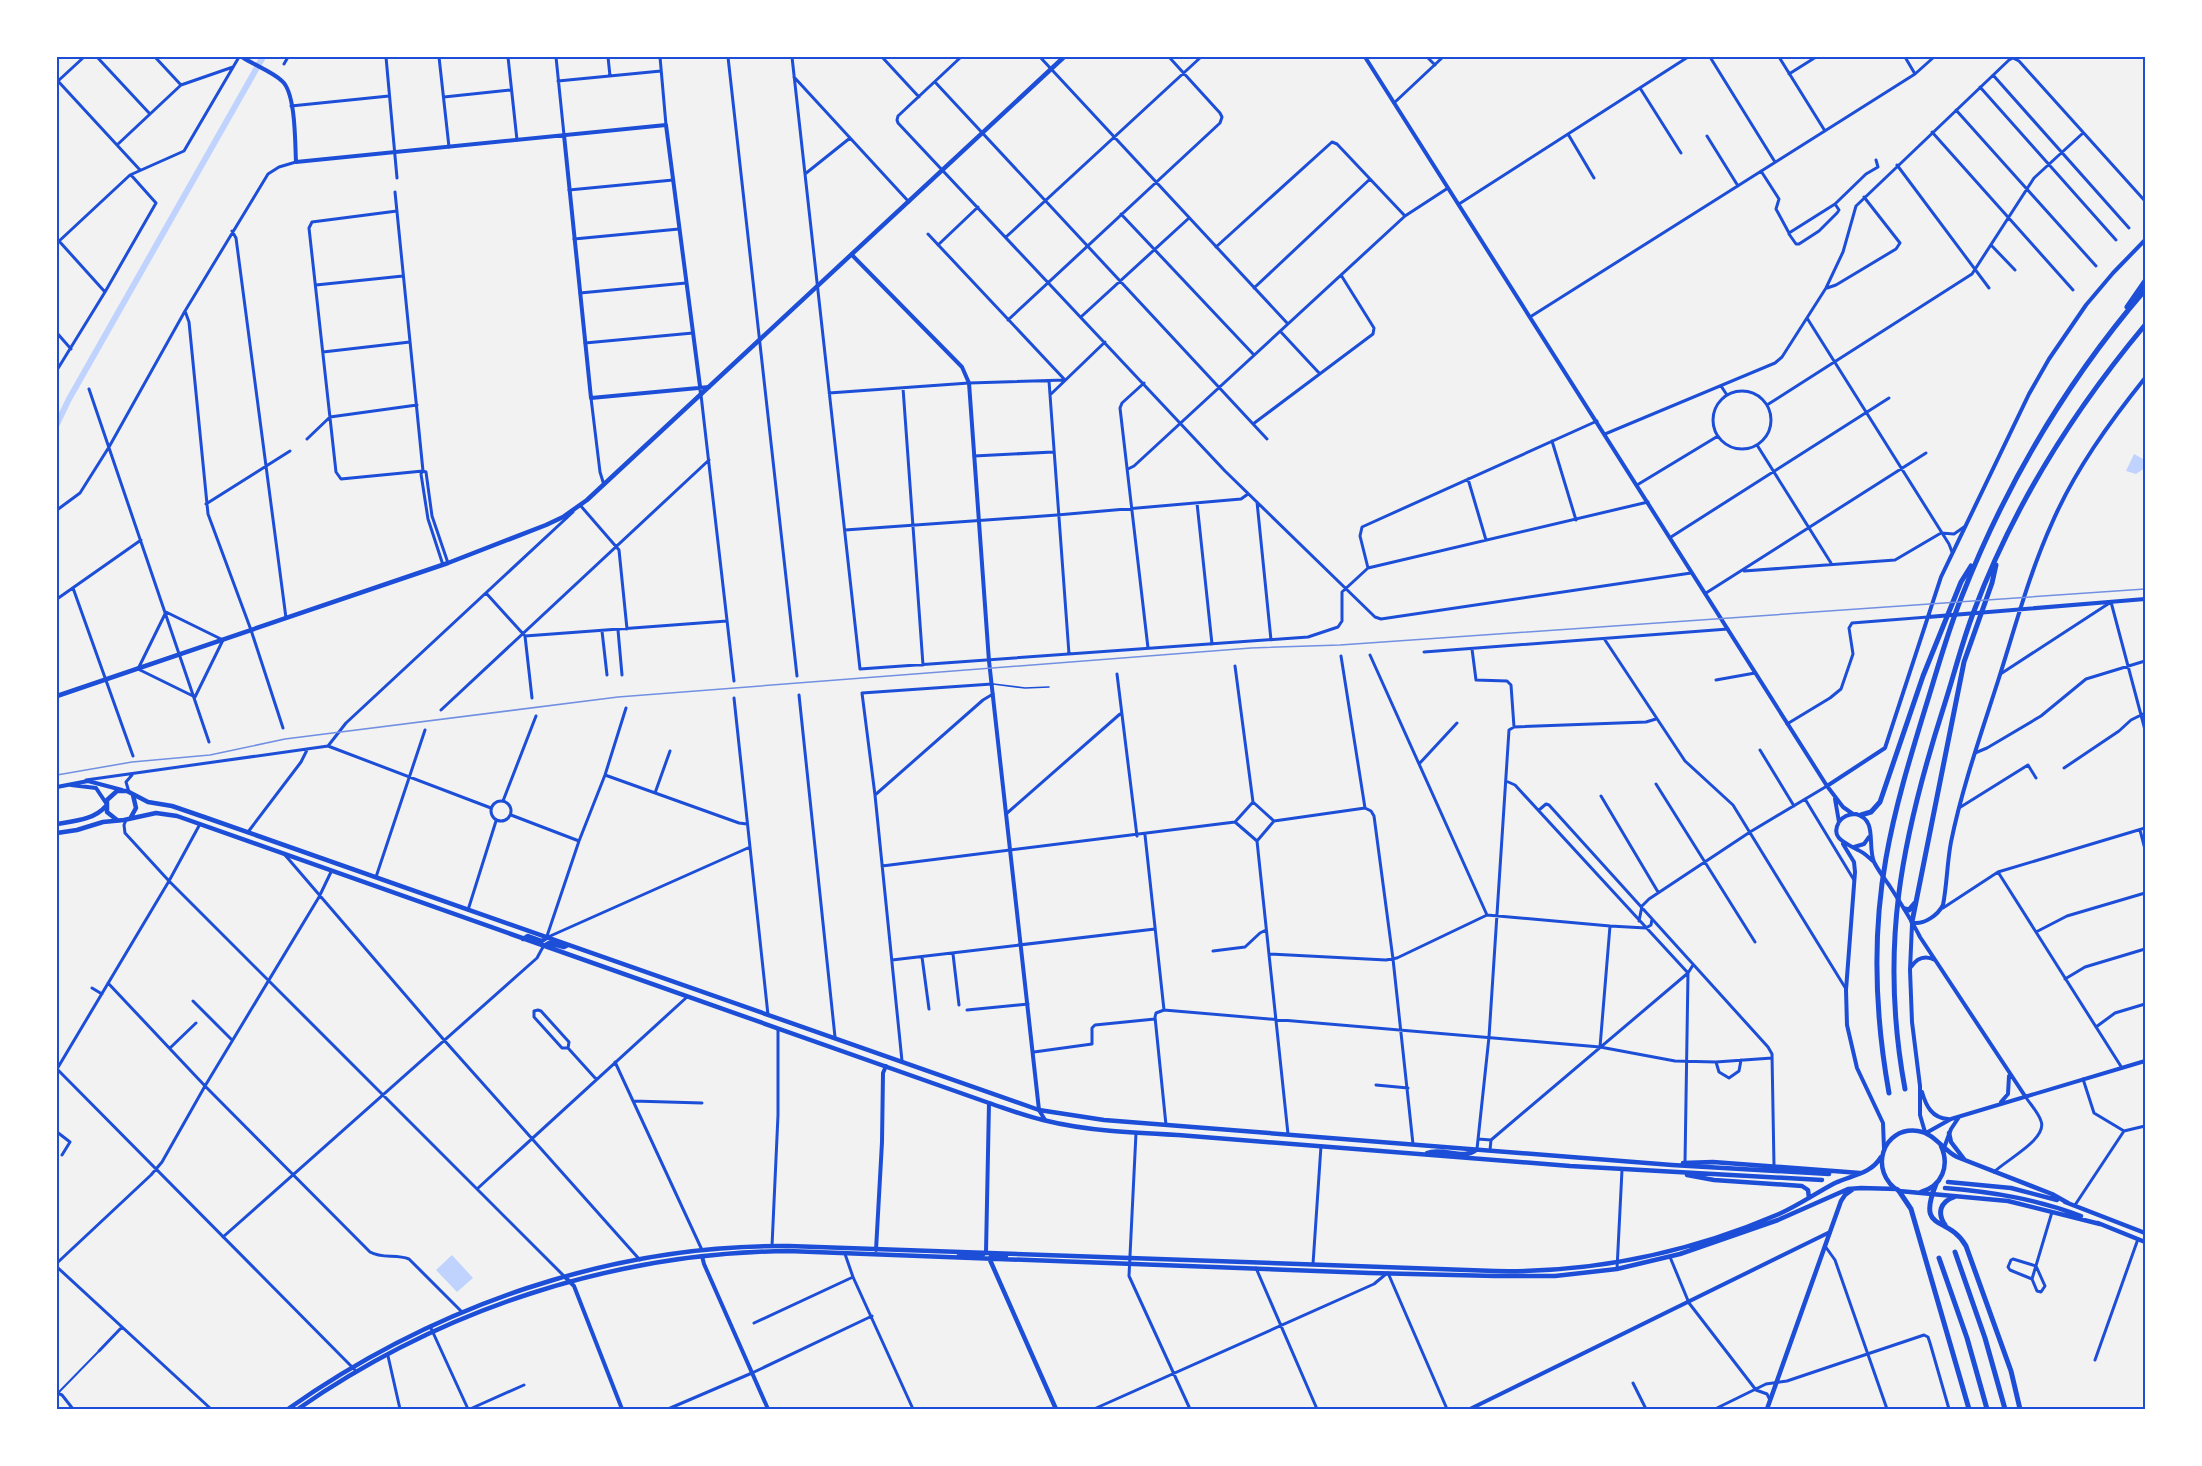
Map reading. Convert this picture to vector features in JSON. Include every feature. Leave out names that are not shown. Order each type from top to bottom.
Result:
[{"type":"highway","points":[[1889,1093],[1880,1035],[1876,978],[1878,919],[1886,859],[1899,799],[1933,682],[1956,611],[1980,552],[2008,494],[2042,431],[2145,281]]},
{"type":"highway","points":[[2111,331],[2145,290]]},
{"type":"highway","points":[[1905,1089],[1896,1029],[1893,963],[1902,861],[1918,793],[1965,637],[1999,551],[2062,436],[2145,325]]},
{"type":"highway","points":[[2127,347],[2145,330]]},
{"type":"highway","points":[[1913,923],[1915,902],[1964,662],[1992,583],[1999,551]]},
{"type":"highway","points":[[1861,815],[1871,812],[1880,802],[1923,676],[1961,582],[1980,552]]},
{"type":"highway","points":[[1908,911],[1915,902]]},
{"type":"highway","points":[[1936,1184],[1928,1207],[1930,1215],[1957,1234],[1966,1246],[2011,1371],[2020,1409]]},
{"type":"highway","points":[[1898,1190],[1911,1209],[1969,1409]]},
{"type":"highway","points":[[1946,1227],[1941,1220],[1940,1210],[1945,1201],[1954,1197]]},
{"type":"highway","points":[[1955,1252],[1985,1338],[2004,1409]]},
{"type":"highway","points":[[1939,1258],[1967,1338],[1987,1409]]},
{"type":"main road","points":[[241,57],[284,82],[289,90],[296,162],[666,124],[701,394]]},
{"type":"main road","points":[[57,696],[446,564],[563,517],[604,485],[1064,57]]},
{"type":"main road","points":[[1365,57],[1835,799],[1853,814],[1861,815],[1869,824],[1876,864]]},
{"type":"main road","points":[[564,135],[591,398],[710,387]]},
{"type":"main road","points":[[1827,786],[1881,751],[1887,743],[1941,577],[2025,402],[2049,359],[2101,287],[2145,240]]},
{"type":"main road","points":[[852,255],[962,367],[969,383],[989,661],[1039,1110],[1045,1120]]},
{"type":"main road","points":[[1913,923],[1923,923],[1941,909],[1947,864],[1959,808],[2020,610],[2052,522],[2103,432],[2145,378]]},
{"type":"main road","points":[[1928,617],[2145,599]]},
{"type":"main road","points":[[57,786],[84,781],[123,790],[148,802],[178,808],[1039,1110],[1104,1120],[1672,1165],[1713,1162],[1864,1173]]},
{"type":"main road","points":[[67,785],[92,787],[98,790],[109,815],[118,820]]},
{"type":"main road","points":[[57,824],[91,817],[100,812],[114,792],[123,790]]},
{"type":"main road","points":[[128,819],[136,810],[137,805],[130,793]]},
{"type":"main road","points":[[1835,799],[1839,823],[1837,833],[1854,865],[1855,881],[1846,990],[1847,1025],[1861,1080],[1884,1128],[1884,1149]]},
{"type":"main road","points":[[57,833],[164,813],[989,1103],[1045,1120],[1098,1130],[1136,1133],[1622,1170],[1822,1180]]},
{"type":"main road","points":[[1839,823],[1844,817],[1853,814]]},
{"type":"main road","points":[[1853,847],[1864,844],[1870,836]]},
{"type":"main road","points":[[1843,844],[1864,853],[1876,864],[1908,911],[1920,937],[2025,1096]]},
{"type":"main road","points":[[319,867],[367,882],[376,877]]},
{"type":"main road","points":[[1913,923],[1910,970],[1912,1022],[1920,1086],[1920,1111],[1925,1133]]},
{"type":"main road","points":[[523,939],[528,936],[542,941],[546,938]]},
{"type":"main road","points":[[544,946],[549,943],[564,947],[568,945]]},
{"type":"main road","points":[[1910,970],[1922,957],[1929,957],[1936,961]]},
{"type":"main road","points":[[1925,1133],[1951,1119],[2145,1061]]},
{"type":"main road","points":[[876,1255],[882,1142],[882,1073],[886,1066],[902,1063]]},
{"type":"main road","points":[[2000,1103],[2009,1090],[2008,1073]]},
{"type":"main road","points":[[1920,1086],[1926,1103],[1934,1114],[1941,1118],[1951,1119]]},
{"type":"main road","points":[[983,1091],[989,1103],[986,1252]]},
{"type":"main road","points":[[1916,1193],[1930,1189],[1945,1169],[1942,1148],[1959,1117]]},
{"type":"main road","points":[[702,1253],[780,1251],[990,1260],[1314,1264],[1545,1271],[1616,1266],[1715,1238],[1778,1214],[1806,1201],[1835,1183],[1874,1167],[1890,1141],[1901,1133],[1914,1130],[1925,1133],[1942,1148],[1969,1162],[2052,1194],[2068,1203]]},
{"type":"main road","points":[[1949,1133],[1956,1150],[1969,1162]]},
{"type":"main road","points":[[1424,1154],[1433,1151],[1471,1154],[1477,1149]]},
{"type":"main road","points":[[1490,1150],[1499,1160]]},
{"type":"main road","points":[[1881,1157],[1881,1167],[1885,1177],[1898,1190]]},
{"type":"main road","points":[[1685,1164],[1830,1174]]},
{"type":"main road","points":[[1672,1172],[1714,1180],[1803,1186],[1810,1194],[1806,1201]]},
{"type":"main road","points":[[1948,1182],[2020,1190],[2075,1205],[2145,1233]]},
{"type":"main road","points":[[1767,1409],[1844,1196],[1861,1188]]},
{"type":"main road","points":[[298,1409],[355,1369],[387,1354],[462,1312],[565,1276],[702,1253],[772,1246],[986,1252],[1256,1268],[1527,1277],[1567,1275],[1670,1257],[1767,1224],[1840,1192],[1861,1188],[2008,1201],[2100,1224]]},
{"type":"main road","points":[[1945,1188],[1993,1192],[2034,1200],[2145,1242]]},
{"type":"main road","points":[[1470,1409],[1831,1232]]},
{"type":"main road","points":[[927,1257],[934,1255],[981,1256],[986,1252]]},
{"type":"main road","points":[[702,1253],[704,1264],[768,1409]]},
{"type":"main road","points":[[990,1260],[990,1257],[994,1255],[1052,1257],[1056,1255]]},
{"type":"main road","points":[[990,1260],[1056,1409]]},
{"type":"main road","points":[[288,1409],[355,1369],[431,1329],[570,1281],[640,1262]]},
{"type":"main road","points":[[1387,1273],[1390,1270],[1420,1271],[1427,1269]]},
{"type":"main road","points":[[565,1276],[574,1286],[622,1409]]},
{"type":"street","points":[[84,57],[58,80],[141,170]]},
{"type":"street","points":[[97,57],[150,114]]},
{"type":"street","points":[[155,57],[181,85]]},
{"type":"street","points":[[105,292],[58,242],[130,175],[184,151],[241,57]]},
{"type":"street","points":[[284,64],[288,57]]},
{"type":"street","points":[[386,57],[397,178]]},
{"type":"street","points":[[439,57],[449,147]]},
{"type":"street","points":[[508,57],[517,140]]},
{"type":"street","points":[[556,57],[564,135]]},
{"type":"street","points":[[608,57],[610,76]]},
{"type":"street","points":[[660,57],[666,124]]},
{"type":"street","points":[[728,57],[797,676]]},
{"type":"street","points":[[792,57],[860,669],[1308,638],[1338,627],[1342,621],[1341,597],[1346,587],[1368,568],[1648,502]]},
{"type":"street","points":[[882,57],[919,97]]},
{"type":"street","points":[[961,57],[897,120],[1248,494],[1378,619],[1693,572]]},
{"type":"street","points":[[1040,57],[1288,324]]},
{"type":"street","points":[[1008,320],[1220,123],[1222,117],[1220,113],[1169,57]]},
{"type":"street","points":[[1006,237],[1201,57]]},
{"type":"street","points":[[1427,57],[1435,65]]},
{"type":"street","points":[[1394,103],[1443,57]]},
{"type":"street","points":[[1459,204],[1688,57]]},
{"type":"street","points":[[1710,57],[1775,162]]},
{"type":"street","points":[[1779,57],[1825,131]]},
{"type":"street","points":[[1789,74],[1816,57]]},
{"type":"street","points":[[1905,57],[1916,74]]},
{"type":"street","points":[[1530,316],[1916,74],[1934,57]]},
{"type":"street","points":[[1605,434],[1778,360],[1824,289],[1846,246],[1854,210],[1864,197],[2009,60],[2017,59],[2145,201]]},
{"type":"street","points":[[117,145],[181,85],[234,66]]},
{"type":"street","points":[[558,81],[661,71]]},
{"type":"street","points":[[1993,75],[2129,228]]},
{"type":"street","points":[[794,77],[909,202]]},
{"type":"street","points":[[935,82],[1267,439]]},
{"type":"street","points":[[1980,87],[2116,240]]},
{"type":"street","points":[[1640,88],[1681,153]]},
{"type":"street","points":[[444,97],[511,90]]},
{"type":"street","points":[[291,106],[389,96]]},
{"type":"street","points":[[1956,110],[2096,266]]},
{"type":"street","points":[[1932,132],[2073,291]]},
{"type":"street","points":[[1767,405],[1972,274],[2027,188],[2062,151],[2083,133]]},
{"type":"street","points":[[1568,134],[1594,178]]},
{"type":"street","points":[[1707,136],[1738,186]]},
{"type":"street","points":[[804,174],[850,138]]},
{"type":"street","points":[[1216,247],[1328,144],[1334,142],[1405,216]]},
{"type":"street","points":[[1789,233],[1835,204],[1862,178],[1878,167],[1876,160]]},
{"type":"street","points":[[57,510],[80,493],[109,447],[185,311],[268,174],[279,167],[296,162]]},
{"type":"street","points":[[1897,165],[1989,288]]},
{"type":"street","points":[[1761,171],[1779,199],[1776,209],[1796,244],[1819,231],[1837,213],[1839,210],[1835,204]]},
{"type":"street","points":[[57,370],[156,203],[130,175]]},
{"type":"street","points":[[1254,288],[1370,179]]},
{"type":"street","points":[[569,190],[673,180]]},
{"type":"street","points":[[1128,469],[1134,466],[1405,216],[1448,188]]},
{"type":"street","points":[[395,192],[423,471],[426,472],[432,516],[446,564]]},
{"type":"street","points":[[1824,289],[1836,285],[1896,249],[1900,243],[1864,197]]},
{"type":"street","points":[[938,245],[978,207]]},
{"type":"street","points":[[397,211],[312,222],[309,228],[336,472],[341,479],[423,471]]},
{"type":"street","points":[[1121,214],[1254,355]]},
{"type":"street","points":[[1082,316],[1190,218]]},
{"type":"street","points":[[574,239],[679,229]]},
{"type":"street","points":[[232,231],[236,238],[286,618]]},
{"type":"street","points":[[928,234],[1065,380]]},
{"type":"street","points":[[1991,245],[2015,270]]},
{"type":"street","points":[[1253,424],[1374,331],[1341,275]]},
{"type":"street","points":[[315,285],[403,276]]},
{"type":"street","points":[[580,293],[686,283]]},
{"type":"street","points":[[185,311],[189,322],[206,504],[283,728]]},
{"type":"street","points":[[1807,318],[1952,552]]},
{"type":"street","points":[[1280,331],[1320,374]]},
{"type":"street","points":[[57,333],[71,349]]},
{"type":"street","points":[[585,343],[693,333]]},
{"type":"street","points":[[323,352],[410,342]]},
{"type":"street","points":[[1050,394],[1105,342]]},
{"type":"street","points":[[829,393],[969,383],[1065,380]]},
{"type":"street","points":[[1049,381],[1069,655]]},
{"type":"street","points":[[1144,383],[1122,403],[1120,408],[1148,648]]},
{"type":"street","points":[[1721,386],[1727,395]]},
{"type":"street","points":[[903,388],[923,665]]},
{"type":"street","points":[[89,390],[209,742]]},
{"type":"street","points":[[1735,392],[1749,392],[1758,395],[1767,405],[1771,415],[1771,425],[1767,434],[1757,445],[1744,449],[1735,448],[1727,445],[1718,436],[1713,423],[1714,414],[1717,405],[1727,395],[1735,392]]},
{"type":"street","points":[[701,394],[734,681]]},
{"type":"street","points":[[591,398],[600,472],[604,485]]},
{"type":"street","points":[[1671,537],[1889,398]]},
{"type":"street","points":[[307,439],[330,417],[417,405]]},
{"type":"street","points":[[1368,568],[1360,536],[1362,527],[1597,421]]},
{"type":"street","points":[[1637,485],[1718,436]]},
{"type":"street","points":[[1552,441],[1576,520]]},
{"type":"street","points":[[1757,445],[1831,564]]},
{"type":"street","points":[[206,504],[290,451]]},
{"type":"street","points":[[974,456],[1053,452]]},
{"type":"street","points":[[1706,592],[1743,571],[1926,453]]},
{"type":"street","points":[[441,710],[709,460]]},
{"type":"street","points":[[1468,479],[1486,540]]},
{"type":"street","points":[[845,530],[1197,503],[1241,499],[1248,494]]},
{"type":"street","points":[[1257,502],[1271,640]]},
{"type":"street","points":[[1197,503],[1212,644]]},
{"type":"street","points":[[328,746],[346,723],[580,505],[617,546],[620,554],[627,629]]},
{"type":"street","points":[[1743,571],[1895,560],[1941,533],[1954,534],[1964,527]]},
{"type":"street","points":[[57,599],[141,540]]},
{"type":"street","points":[[73,588],[133,756]]},
{"type":"street","points":[[486,593],[524,634],[532,699]]},
{"type":"street","points":[[2001,673],[2111,602],[2143,713],[2145,730]]},
{"type":"street","points":[[166,612],[223,639],[195,697]]},
{"type":"street","points":[[166,612],[138,669],[195,697]]},
{"type":"street","points":[[1787,724],[1841,689],[1853,654],[1850,625],[1928,617]]},
{"type":"street","points":[[524,634],[618,630],[727,621]]},
{"type":"street","points":[[1424,652],[1728,629]]},
{"type":"street","points":[[618,630],[622,675]]},
{"type":"street","points":[[602,631],[607,675]]},
{"type":"street","points":[[1605,639],[1685,761],[1727,799],[1750,832],[1846,990]]},
{"type":"street","points":[[1472,649],[1476,680],[1507,681],[1511,685],[1514,727]]},
{"type":"street","points":[[1370,655],[1487,915]]},
{"type":"street","points":[[1341,656],[1365,808]]},
{"type":"street","points":[[1975,753],[2041,716],[2086,679],[2145,661]]},
{"type":"street","points":[[1235,666],[1253,802],[1274,821]]},
{"type":"street","points":[[1716,680],[1755,673]]},
{"type":"street","points":[[1117,674],[1120,714],[1137,836]]},
{"type":"street","points":[[902,1063],[875,795],[862,693],[992,684]]},
{"type":"street","points":[[875,795],[983,700],[993,694]]},
{"type":"street","points":[[799,695],[835,1039]]},
{"type":"street","points":[[734,698],[768,1015]]},
{"type":"street","points":[[223,1237],[537,958],[544,946],[579,840],[605,775],[626,708]]},
{"type":"street","points":[[2064,768],[2143,713]]},
{"type":"street","points":[[1006,814],[1120,714]]},
{"type":"street","points":[[503,801],[536,716]]},
{"type":"street","points":[[1477,1149],[1489,1037],[1509,730],[1514,727],[1646,722],[1656,719]]},
{"type":"street","points":[[1419,764],[1457,723]]},
{"type":"street","points":[[376,877],[425,730]]},
{"type":"street","points":[[84,781],[328,746],[491,808]]},
{"type":"street","points":[[248,832],[301,762],[307,750]]},
{"type":"street","points":[[1760,750],[1794,806]]},
{"type":"street","points":[[655,793],[670,751]]},
{"type":"street","points":[[1959,808],[2028,765],[2036,778]]},
{"type":"street","points":[[130,793],[126,781],[133,775]]},
{"type":"street","points":[[605,775],[739,823],[748,824]]},
{"type":"street","points":[[1506,781],[1515,785],[1539,810],[1688,973],[1685,1164]]},
{"type":"street","points":[[1656,784],[1755,942]]},
{"type":"street","points":[[1639,921],[1642,906],[1659,892],[1750,832],[1827,786]]},
{"type":"street","points":[[1601,796],[1659,892]]},
{"type":"street","points":[[1805,799],[1855,881]]},
{"type":"street","points":[[503,801],[509,805],[511,815],[505,821],[496,820],[491,814],[491,808],[496,802],[503,801]]},
{"type":"street","points":[[882,866],[1011,852],[1235,822],[1253,802]]},
{"type":"street","points":[[1539,810],[1549,805],[1763,1040],[1772,1054],[1774,1166]]},
{"type":"street","points":[[1257,841],[1274,821],[1365,808],[1374,816],[1394,958],[1413,1144]]},
{"type":"street","points":[[511,815],[579,840]]},
{"type":"street","points":[[128,819],[124,825],[125,833],[169,881],[565,1276]]},
{"type":"street","points":[[468,910],[496,820]]},
{"type":"street","points":[[1235,822],[1257,841],[1288,1134]]},
{"type":"street","points":[[200,824],[169,881],[57,1069],[355,1369]]},
{"type":"street","points":[[1941,909],[1998,872],[2145,828]]},
{"type":"street","points":[[2139,830],[2145,849]]},
{"type":"street","points":[[1145,835],[1164,1010]]},
{"type":"street","points":[[546,938],[750,846]]},
{"type":"street","points":[[285,855],[319,897],[640,1262]]},
{"type":"street","points":[[211,1409],[57,1265],[156,1169],[319,897],[331,872]]},
{"type":"street","points":[[1998,872],[2122,1068]]},
{"type":"street","points":[[2036,932],[2067,916],[2145,893]]},
{"type":"street","points":[[1269,954],[1386,960],[1487,915],[1646,928],[1651,925],[1652,919]]},
{"type":"street","points":[[1600,1047],[1610,926]]},
{"type":"street","points":[[892,960],[1155,929]]},
{"type":"street","points":[[1213,951],[1245,947],[1266,930]]},
{"type":"street","points":[[2065,979],[2085,968],[2145,950]]},
{"type":"street","points":[[953,954],[959,1005]]},
{"type":"street","points":[[922,957],[929,1009]]},
{"type":"street","points":[[1490,1150],[1491,1140],[1688,973],[1694,965]]},
{"type":"street","points":[[108,983],[205,1086],[370,1252],[377,1255],[403,1256],[409,1259],[462,1312]]},
{"type":"street","points":[[92,988],[102,994]]},
{"type":"street","points":[[477,1189],[687,997]]},
{"type":"street","points":[[193,1001],[232,1040]]},
{"type":"street","points":[[967,1011],[1028,1004]]},
{"type":"street","points":[[2096,1027],[2115,1013],[2145,1004]]},
{"type":"street","points":[[1166,1125],[1155,1019],[1156,1013],[1164,1010],[1600,1047],[1675,1061],[1716,1062],[1772,1058]]},
{"type":"street","points":[[568,1048],[569,1042],[541,1011],[534,1011],[534,1017],[562,1048],[568,1048],[596,1079]]},
{"type":"street","points":[[1034,1052],[1092,1044],[1092,1028],[1095,1024],[1155,1019]]},
{"type":"street","points":[[170,1048],[196,1023]]},
{"type":"street","points":[[772,1246],[778,1115],[778,1029]]},
{"type":"street","points":[[1716,1062],[1719,1072],[1729,1078],[1739,1071],[1741,1060]]},
{"type":"street","points":[[615,1062],[702,1253]]},
{"type":"street","points":[[2083,1079],[2092,1111],[2124,1131]]},
{"type":"street","points":[[1376,1085],[1408,1088]]},
{"type":"street","points":[[1994,1172],[2036,1140],[2041,1132],[2042,1122],[2025,1096]]},
{"type":"street","points":[[633,1101],[702,1103]]},
{"type":"street","points":[[2075,1205],[2124,1131],[2145,1126]]},
{"type":"street","points":[[57,1132],[70,1142],[62,1155]]},
{"type":"street","points":[[1136,1133],[1129,1276],[1190,1409]]},
{"type":"street","points":[[1478,1139],[1491,1140]]},
{"type":"street","points":[[1314,1264],[1321,1146]]},
{"type":"street","points":[[1616,1266],[1622,1170]]},
{"type":"street","points":[[2031,1280],[2052,1211]]},
{"type":"street","points":[[2095,1360],[2138,1239]]},
{"type":"street","points":[[1826,1246],[1835,1260],[1887,1409]]},
{"type":"street","points":[[845,1254],[853,1277],[913,1409]]},
{"type":"street","points":[[1670,1257],[1689,1303],[1756,1390],[1767,1394],[1770,1400]]},
{"type":"street","points":[[2011,1260],[2036,1266],[2045,1286],[2044,1290],[2041,1292],[2036,1290],[2031,1280],[2008,1267],[2011,1260]]},
{"type":"street","points":[[1385,1267],[1447,1409]]},
{"type":"street","points":[[1256,1268],[1317,1409]]},
{"type":"street","points":[[1094,1409],[1374,1284],[1387,1273]]},
{"type":"street","points":[[754,1323],[853,1277]]},
{"type":"street","points":[[668,1409],[752,1373],[872,1316]]},
{"type":"street","points":[[73,1409],[58,1393],[122,1327]]},
{"type":"street","points":[[431,1329],[469,1409],[524,1385]]},
{"type":"street","points":[[1715,1409],[1766,1384],[1787,1381],[1924,1335],[1928,1336],[1949,1409]]},
{"type":"street","points":[[387,1354],[400,1409]]},
{"type":"street","points":[[1633,1383],[1647,1409]]},
{"type":"lane","points":[[992,684],[1025,688],[1049,687]]},
{"type":"water","points":[[2134,454],[2145,460],[2145,468],[2136,474],[2126,471]]},
{"type":"water","points":[[452,1255],[473,1278],[457,1292],[436,1270]]},
{"type":"waterway","points":[[57,424],[263,57]]},
{"type":"railway","points":[[57,775],[132,762],[210,755],[285,739],[618,697],[1251,648],[1340,645],[2145,589]]}]
